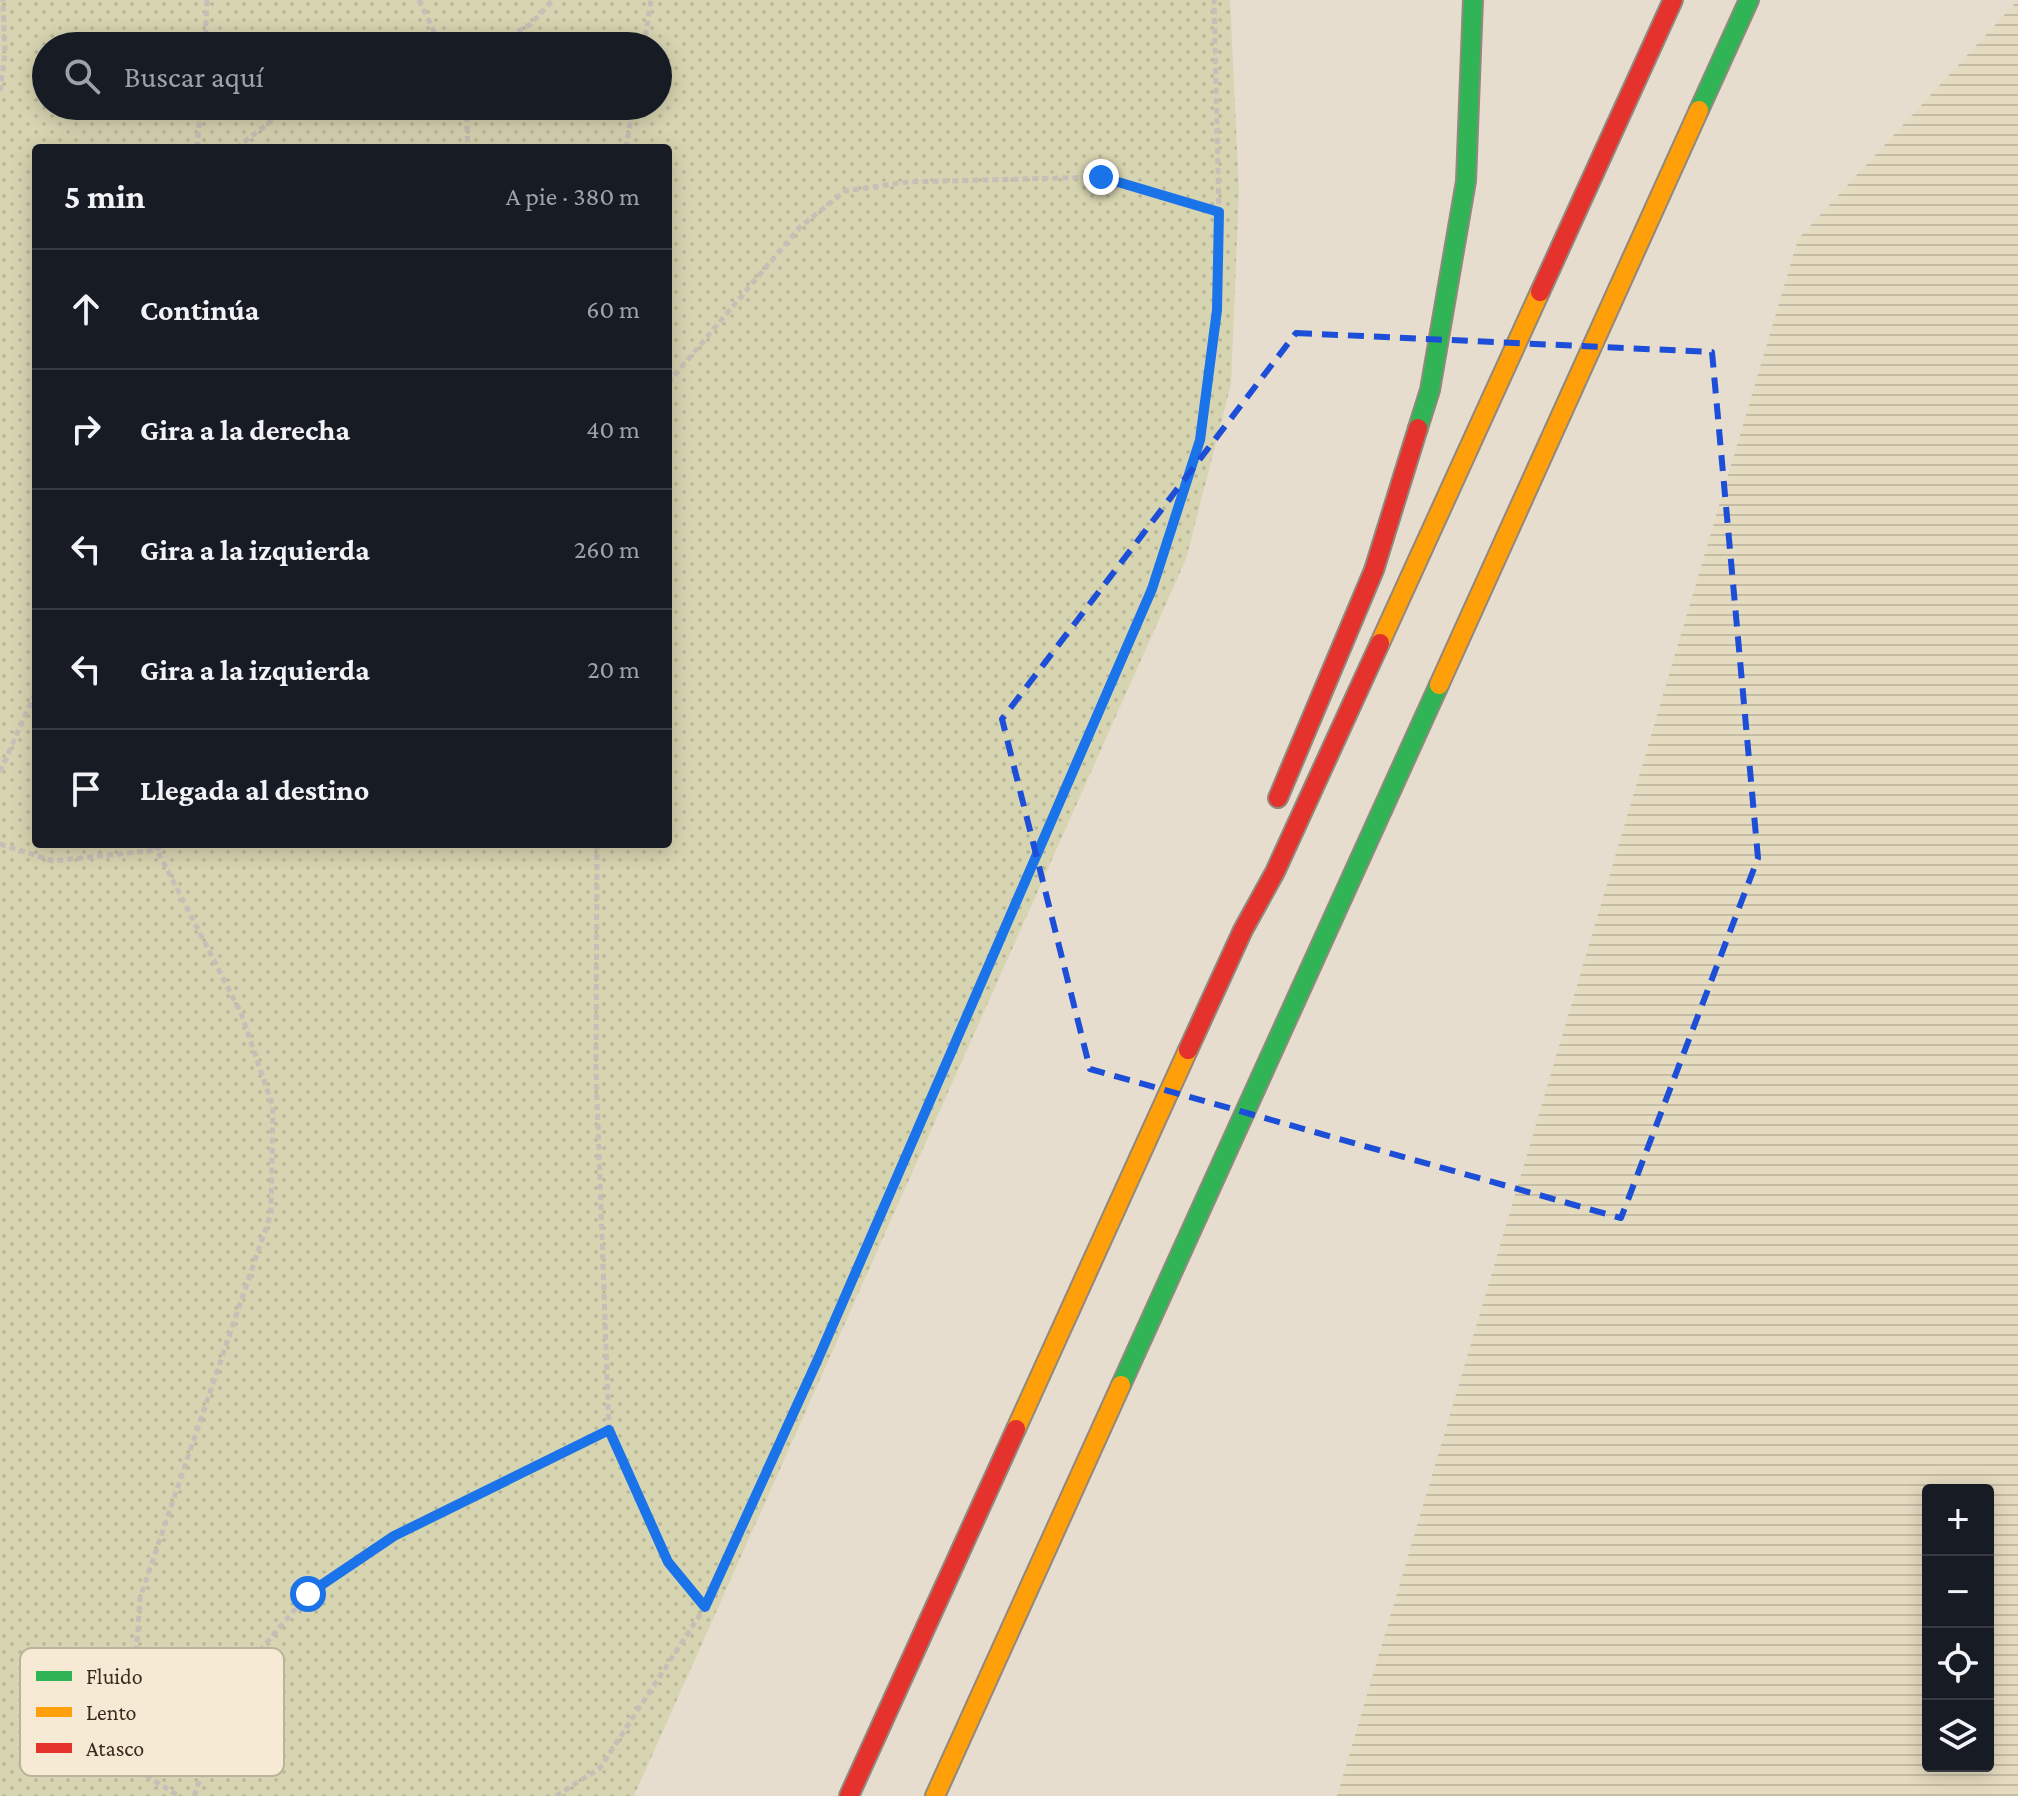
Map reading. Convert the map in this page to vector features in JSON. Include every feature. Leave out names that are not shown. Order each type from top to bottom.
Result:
[{"type":"highway","points":[[1273,808],[1374,570],[1430,390],[1466,181],[1473,0]]},
{"type":"highway","points":[[849,1796],[1243,930],[1288,844],[1673,0]]},
{"type":"highway","points":[[935,1796],[1749,0]]},
{"type":"highway","points":[[1243,930],[1251,877]]},
{"type":"path","points":[[0,91],[5,54],[3,0]]},
{"type":"path","points":[[206,32],[207,0]]},
{"type":"path","points":[[419,0],[434,32]]},
{"type":"path","points":[[516,32],[531,24],[553,0]]},
{"type":"path","points":[[646,32],[651,0]]},
{"type":"path","points":[[556,1796],[600,1768],[705,1607],[824,1345],[1152,589],[1200,440],[1217,310],[1219,212],[1214,0]]},
{"type":"path","points":[[197,144],[200,120]]},
{"type":"path","points":[[241,144],[273,120]]},
{"type":"path","points":[[467,120],[468,144]]},
{"type":"path","points":[[627,144],[631,120]]},
{"type":"path","points":[[672,378],[800,227],[845,191],[907,182],[1101,177],[1219,212]]},
{"type":"path","points":[[0,772],[32,700]]},
{"type":"path","points":[[0,844],[53,861],[148,848]]},
{"type":"path","points":[[137,1648],[140,1598],[271,1213],[273,1107],[241,1013],[156,848]]},
{"type":"path","points":[[597,848],[596,1070],[609,1430],[668,1562],[705,1607]]},
{"type":"path","points":[[262,1648],[308,1594],[394,1536],[609,1430]]},
{"type":"path","points":[[148,1776],[179,1796]]},
{"type":"path","points":[[194,1796],[201,1776]]},
{"type":"highlighted area","points":[[1296,333],[1712,352],[1758,858],[1621,1218],[1090,1069],[1002,719]]},
{"type":"shaded area","points":[[0,0],[1230,0],[1239,191],[1231,384],[1186,559],[634,1796],[0,1796]]},
{"type":"shaded area","points":[[2018,0],[2018,1796],[1337,1796],[1798,239]]},
{"type":"traffic: fast","points":[[1418,428],[1430,390],[1466,181],[1473,0]]},
{"type":"traffic: fast","points":[[1699,110],[1749,0]]},
{"type":"traffic: fast","points":[[1121,1385],[1439,685]]},
{"type":"traffic: slow","points":[[1439,685],[1699,110]]},
{"type":"traffic: slow","points":[[1380,643],[1540,292]]},
{"type":"traffic: slow","points":[[1016,1429],[1188,1050]]},
{"type":"traffic: slow","points":[[935,1796],[1121,1385]]},
{"type":"traffic: jam","points":[[1540,292],[1673,0]]},
{"type":"traffic: jam","points":[[1278,798],[1374,570],[1418,428]]},
{"type":"traffic: jam","points":[[1188,1050],[1243,930],[1275,872],[1380,643]]},
{"type":"traffic: jam","points":[[849,1796],[1016,1429]]},
{"type":"route","points":[[308,1594],[394,1536],[609,1430],[668,1562],[705,1607],[818,1359],[1152,589],[1200,440],[1217,310],[1219,212],[1101,177]]}]
